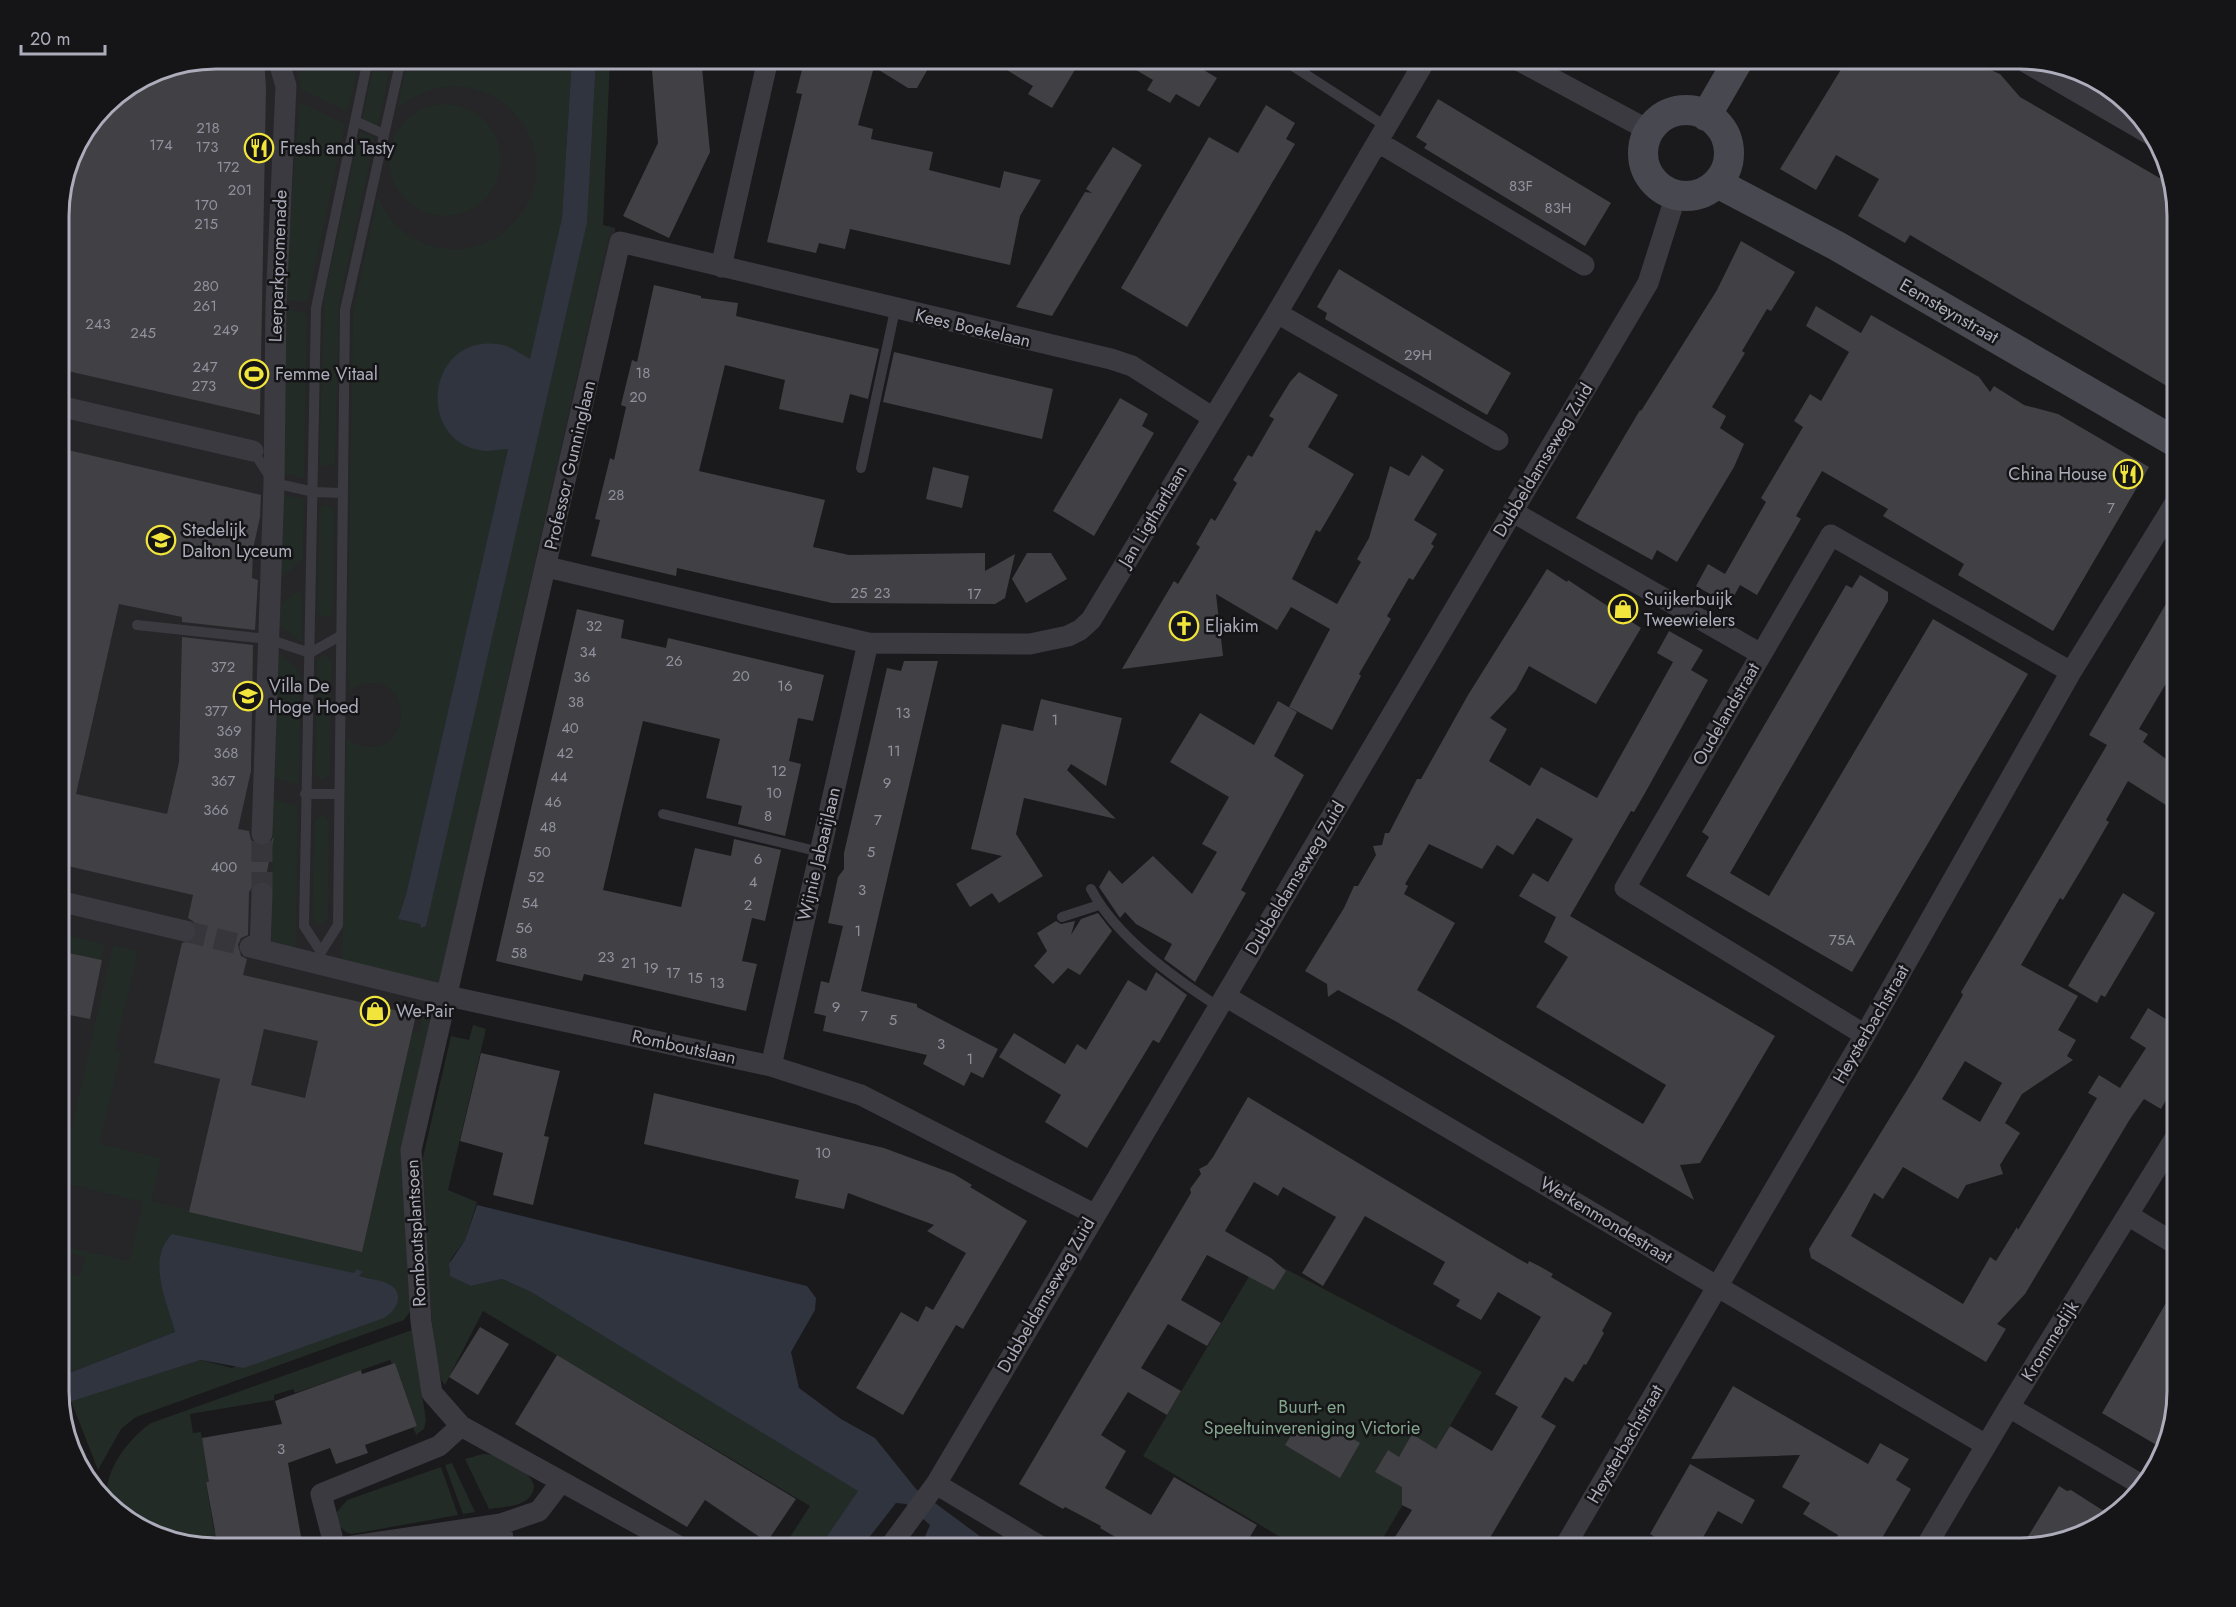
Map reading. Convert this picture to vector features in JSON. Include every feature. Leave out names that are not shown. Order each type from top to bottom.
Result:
[{"type":"street","name":"Leerparkpromenade","points":[[262,834],[274,483],[276,304],[286,86],[281,69]]},
{"type":"street","points":[[721,267],[766,69]]},
{"type":"street","name":"Jan Ligthartlaan","points":[[868,643],[1030,644],[1046,642],[1080,630],[1091,620],[1277,313],[1420,69]]},
{"type":"street","points":[[1536,69],[1650,131]]},
{"type":"street","points":[[1706,116],[1733,69]]},
{"type":"street","points":[[2041,70],[2138,127]]},
{"type":"street","points":[[1690,111],[1706,116],[1720,128],[1728,146],[1727,166],[1717,183],[1698,195],[1676,195],[1659,186],[1647,170],[1644,150],[1650,131],[1660,120],[1674,112],[1690,111]]},
{"type":"street","points":[[1382,134],[1584,265]]},
{"type":"street","name":"Eemsteynstraat","points":[[1717,183],[1837,246],[2167,437]]},
{"type":"street","name":"Dubbeldamseweg Zuid","points":[[897,1538],[932,1489],[1648,283],[1676,195]]},
{"type":"street","name":"Professor Gunninglaan","points":[[448,996],[620,242],[721,267]]},
{"type":"street","name":"Kees Boekelaan","points":[[721,267],[1132,366],[1212,417]]},
{"type":"street","points":[[1277,313],[1498,440]]},
{"type":"street","points":[[69,408],[253,451]]},
{"type":"street","points":[[1513,512],[1761,654]]},
{"type":"street","name":"Heysterbachstraat","points":[[1570,1538],[1865,1035],[2071,672],[2167,518]]},
{"type":"street","name":"Oudelandstraat","points":[[1865,1035],[1625,888],[1831,535],[2071,672]]},
{"type":"street","points":[[547,567],[868,643]]},
{"type":"street","name":"Wijnie Jabaaijlaan","points":[[771,1066],[868,643]]},
{"type":"street","name":"Romboutslaan","points":[[262,893],[255,949],[320,959],[448,996],[771,1066],[861,1095],[1094,1214]]},
{"type":"street","points":[[69,903],[185,931]]},
{"type":"street","name":"Romboutsplantsoen","points":[[448,996],[411,1150],[421,1322],[432,1393],[461,1426],[664,1538]]},
{"type":"street","name":"Werkenmondestraat","points":[[1222,1001],[1717,1286],[1986,1445]]},
{"type":"street","name":"Krommedijk","points":[[1931,1538],[2009,1407],[2167,1153]]},
{"type":"street","points":[[2128,1215],[2167,1238]]},
{"type":"street","points":[[2009,1407],[2137,1481]]},
{"type":"street","points":[[332,1538],[321,1494],[439,1446],[461,1426]]},
{"type":"street","points":[[407,1538],[501,1524],[538,1512],[561,1482]]},
{"type":"street","points":[[932,1489],[1024,1538]]},
{"type":"street","points":[[501,1524],[503,1538]]},
{"type":"lane","points":[[320,959],[304,926],[305,794],[314,492],[315,308],[366,69]]},
{"type":"lane","points":[[320,959],[338,925],[345,310],[399,69]]},
{"type":"lane","points":[[1296,69],[1382,134]]},
{"type":"lane","points":[[355,121],[384,134]]},
{"type":"lane","points":[[861,468],[895,310]]},
{"type":"lane","points":[[253,451],[274,483],[314,492],[342,493]]},
{"type":"lane","points":[[137,625],[268,639],[310,653],[340,636]]},
{"type":"lane","points":[[305,794],[339,794]]},
{"type":"lane","points":[[663,814],[820,852]]},
{"type":"lane","points":[[1090,889],[1099,905],[1164,971],[1222,1001]]},
{"type":"lane","points":[[1062,917],[1099,905]]},
{"type":"shaded area","points":[[216,69],[609,69],[603,225],[615,228],[615,232],[440,991],[367,1280],[69,1375],[69,206],[72,187],[80,160],[89,142],[112,112],[142,89],[160,80],[187,72]]},
{"type":"shaded area","points":[[571,69],[595,69],[587,223],[426,926],[421,928],[420,924],[398,919],[406,895],[508,449],[486,451],[463,445],[448,431],[439,413],[438,392],[443,373],[455,356],[473,346],[502,345],[530,359],[562,218]]},
{"type":"shaded area","points":[[477,1205],[807,1286],[816,1298],[815,1310],[791,1352],[799,1388],[841,1419],[875,1438],[916,1489],[982,1538],[924,1538],[930,1525],[906,1504],[896,1503],[869,1538],[826,1538],[858,1491],[531,1292],[502,1279],[471,1286],[450,1276],[449,1264],[465,1240]]},
{"type":"shaded area","points":[[172,1234],[354,1273],[357,1269],[362,1272],[359,1276],[392,1286],[398,1294],[397,1304],[384,1318],[244,1368],[201,1360],[69,1402],[69,1373],[175,1332],[159,1268],[164,1244]]},
{"type":"green space","points":[[298,69],[358,69],[348,112],[300,89]]},
{"type":"green space","points":[[373,69],[390,69],[378,126],[362,119]]},
{"type":"green space","points":[[406,69],[571,69],[562,218],[530,360],[498,450],[508,448],[406,895],[398,919],[426,926],[587,223],[595,69],[610,69],[603,225],[611,227],[439,983],[342,960],[346,738],[361,745],[378,746],[390,741],[401,718],[400,705],[395,694],[385,686],[367,683],[349,692],[349,681],[347,681],[353,310],[378,196],[382,206],[395,223],[421,242],[450,249],[473,247],[502,233],[527,205],[536,174],[532,144],[517,117],[494,97],[465,87],[432,90],[397,109]]},
{"type":"green space","points":[[302,103],[345,124],[307,302],[284,300],[299,105]]},
{"type":"green space","points":[[445,104],[467,108],[485,120],[497,138],[501,160],[497,182],[485,200],[467,212],[445,216],[423,212],[405,200],[393,182],[389,160],[393,138],[405,120],[423,108]]},
{"type":"green space","points":[[360,131],[375,138],[339,305],[335,464],[324,467],[319,462],[324,297]]},
{"type":"green space","points":[[284,309],[307,313],[304,478],[279,473]]},
{"type":"green space","points":[[279,493],[304,499],[303,560],[277,581]]},
{"type":"green space","points":[[325,504],[334,508],[333,614],[325,618],[318,613],[319,508]]},
{"type":"green space","points":[[302,591],[302,643],[277,624],[277,607],[296,592]]},
{"type":"green space","points":[[276,650],[295,666],[301,675],[299,785],[274,778]]},
{"type":"green space","points":[[324,654],[332,661],[330,775],[321,780],[315,775],[317,660]]},
{"type":"green space","points":[[273,799],[298,806],[296,952],[271,946]]},
{"type":"green space","points":[[323,815],[329,820],[328,919],[320,925],[312,919],[314,820]]},
{"type":"green space","points":[[69,935],[105,944],[102,960],[69,953]]},
{"type":"green space","points":[[113,945],[138,951],[115,1050],[121,1052],[100,1144],[161,1158],[152,1201],[362,1252],[412,1032],[419,1033],[422,1017],[431,1019],[401,1149],[411,1310],[404,1320],[136,1417],[121,1429],[98,1470],[71,1401],[201,1360],[232,1368],[392,1286],[354,1273],[159,1275],[175,1332],[69,1373],[69,1273],[80,1276],[85,1257],[69,1253],[69,1247],[129,1261],[143,1202],[69,1184],[69,1138]]},
{"type":"green space","points":[[473,1025],[486,1029],[448,1190],[477,1202],[465,1240],[451,1259],[449,1272],[471,1286],[502,1279],[531,1292],[859,1491],[826,1538],[789,1538],[810,1506],[483,1311],[445,1385],[441,1380],[434,1349],[420,1170],[451,1036],[469,1040]]},
{"type":"green space","name":"Buurt- en Speeltuinvereniging Victorie","points":[[1261,1256],[1482,1372],[1383,1538],[1282,1538],[1143,1456]]},
{"type":"green space","points":[[412,1330],[426,1420],[424,1429],[417,1434],[418,1438],[413,1428],[417,1426],[395,1363],[392,1364],[390,1360],[295,1393],[293,1389],[274,1395],[274,1400],[190,1414],[193,1433],[201,1432],[210,1482],[206,1483],[214,1530],[219,1530],[220,1538],[187,1535],[151,1523],[126,1508],[107,1490],[112,1470],[118,1458],[134,1437],[151,1423]]},
{"type":"green space","points":[[483,1454],[505,1460],[527,1474],[534,1486],[528,1498],[517,1505],[489,1509],[465,1459]]},
{"type":"green space","points":[[452,1463],[475,1512],[463,1514],[445,1465]]},
{"type":"green space","points":[[441,1467],[458,1515],[352,1534],[340,1526],[337,1512],[347,1500]]},
{"type":"building","points":[[265,69],[260,415],[69,371],[69,206],[80,160],[105,119],[126,99],[160,80],[197,70]]},
{"type":"building","points":[[652,69],[702,69],[710,152],[669,238],[623,216],[658,143]]},
{"type":"building","points":[[802,69],[873,69],[858,125],[873,129],[871,139],[933,152],[929,170],[1000,188],[1004,171],[1041,180],[1020,216],[1010,265],[850,229],[845,249],[819,243],[816,253],[767,242],[802,94],[796,93]]},
{"type":"building","points":[[877,69],[928,69],[917,88],[908,88]]},
{"type":"building","points":[[1005,69],[1075,69],[1052,108],[1028,94],[1033,86]]},
{"type":"building","points":[[1134,69],[1202,69],[1217,78],[1199,107],[1176,94],[1170,103],[1147,90],[1153,80]]},
{"type":"building","points":[[1841,69],[1988,69],[2000,74],[2020,97],[2162,180],[2167,216],[2167,386],[1910,235],[1905,243],[1858,216],[1879,179],[1836,155],[1816,190],[1780,169]]},
{"type":"building","points":[[1438,99],[1611,203],[1585,246],[1424,148],[1427,144],[1416,137]]},
{"type":"building","points":[[1266,105],[1295,123],[1286,139],[1295,144],[1187,327],[1121,288],[1209,137],[1238,153]]},
{"type":"building","points":[[1113,147],[1142,165],[1052,316],[1016,307],[1085,192],[1092,193],[1086,189]]},
{"type":"building","points":[[1741,241],[1795,272],[1771,311],[1767,309],[1742,351],[1745,353],[1712,407],[1726,416],[1720,428],[1744,444],[1734,467],[1677,562],[1657,550],[1652,560],[1576,518],[1640,410],[1717,290]]},
{"type":"building","points":[[1339,269],[1511,373],[1487,415],[1325,319],[1327,313],[1317,307]]},
{"type":"building","points":[[654,285],[701,296],[701,298],[738,303],[736,316],[879,349],[868,399],[850,394],[843,423],[779,409],[785,380],[725,365],[699,471],[825,500],[813,547],[849,555],[985,553],[985,571],[1015,554],[1005,598],[995,604],[832,603],[677,568],[676,576],[591,556],[600,520],[595,519],[610,458],[614,460],[626,407],[621,405],[632,360],[637,362]]},
{"type":"building","points":[[1816,306],[1861,333],[1871,315],[1979,377],[1990,392],[1994,386],[2024,405],[2058,414],[2149,467],[2053,631],[1958,575],[1964,564],[1883,516],[1888,509],[1822,471],[1796,516],[1801,519],[1757,595],[1740,585],[1729,605],[1696,586],[1708,564],[1725,574],[1766,502],[1761,498],[1803,427],[1794,421],[1810,394],[1821,401],[1849,352],[1806,326]]},
{"type":"building","points":[[894,352],[1053,389],[1042,439],[883,402]]},
{"type":"building","points":[[1299,372],[1338,395],[1308,447],[1354,474],[1320,532],[1316,530],[1292,579],[1337,604],[1361,562],[1357,559],[1369,538],[1390,466],[1409,476],[1422,455],[1444,470],[1414,520],[1437,534],[1431,544],[1434,546],[1413,580],[1409,578],[1387,616],[1391,619],[1359,674],[1361,676],[1332,730],[1289,707],[1330,629],[1291,607],[1277,630],[1216,594],[1223,656],[1122,669],[1174,581],[1178,584],[1200,547],[1196,544],[1211,518],[1215,521],[1237,483],[1233,480],[1248,455],[1252,457],[1274,419],[1269,416],[1290,382]]},
{"type":"building","points":[[1120,398],[1148,414],[1142,426],[1154,433],[1094,536],[1053,511]]},
{"type":"building","points":[[69,450],[261,495],[260,517],[253,549],[252,578],[258,580],[255,630],[182,622],[182,617],[119,604],[76,794],[167,814],[179,762],[182,637],[253,645],[251,771],[238,829],[249,831],[251,840],[261,847],[268,845],[274,837],[265,881],[256,882],[249,892],[248,935],[241,938],[238,945],[241,956],[247,959],[243,975],[416,1015],[362,1252],[189,1212],[220,1079],[154,1063],[182,943],[194,940],[197,933],[194,922],[188,918],[193,895],[69,866]],"holes":[[[264,1029],[318,1041],[305,1098],[251,1085]]]},
{"type":"building","points":[[933,467],[969,476],[962,508],[926,499]]},
{"type":"building","points":[[1027,553],[1051,553],[1067,579],[1026,603],[1012,579]]},
{"type":"building","points":[[1547,569],[1567,582],[1568,580],[1641,628],[1596,704],[1529,666],[1516,690],[1490,718],[1507,729],[1489,761],[1530,786],[1541,767],[1597,798],[1673,662],[1657,653],[1669,631],[1703,650],[1691,670],[1708,680],[1634,812],[1631,811],[1570,916],[1775,1036],[1700,1163],[1680,1165],[1694,1200],[1397,1022],[1338,990],[1328,997],[1327,984],[1305,971],[1344,908],[1354,886],[1358,886],[1376,855],[1373,846],[1382,845],[1385,833],[1389,833],[1417,779],[1421,779],[1468,695]],"holes":[[[1537,818],[1573,839],[1548,882],[1533,873],[1519,896],[1556,917],[1544,942],[1568,957],[1536,1007],[1666,1085],[1643,1124],[1417,990],[1455,923],[1404,894],[1408,886],[1405,884],[1429,844],[1482,869],[1497,845],[1513,855]]]},
{"type":"building","points":[[1860,575],[1888,592],[1888,601],[1730,873],[1769,896],[1933,619],[2028,674],[1852,972],[1686,876],[1709,837],[1702,832],[1846,585],[1852,588]]},
{"type":"building","points":[[2167,602],[2167,682],[2139,729],[2148,734],[2143,742],[2167,760],[2167,806],[2128,781],[2106,820],[2109,822],[2087,860],[2063,900],[2060,898],[2021,965],[2078,996],[2058,1030],[2076,1040],[2067,1056],[2073,1060],[2022,1094],[2005,1123],[2020,1133],[2000,1165],[2003,1174],[1966,1185],[1958,1199],[1903,1167],[1883,1199],[1874,1193],[1851,1236],[1963,1304],[1990,1257],[1996,1261],[2017,1227],[2018,1230],[2067,1149],[2097,1098],[2088,1093],[2099,1075],[2120,1088],[2146,1048],[2130,1038],[2148,1008],[2167,1020],[2167,1098],[2161,1109],[2144,1099],[2130,1119],[2025,1294],[1997,1324],[2006,1329],[1986,1362],[1811,1258],[1809,1249],[1917,1074],[1963,995],[1961,992],[2107,745],[2089,735]],"holes":[[[1965,1061],[2002,1083],[1980,1122],[1942,1099]]]},
{"type":"building","points":[[577,609],[624,620],[621,638],[666,648],[668,638],[824,675],[813,721],[798,718],[789,761],[801,764],[785,836],[738,824],[742,806],[706,798],[720,739],[643,721],[603,890],[681,907],[695,848],[731,856],[734,839],[781,850],[765,921],[752,918],[742,961],[757,964],[746,1011],[584,974],[582,981],[496,961]]},
{"type":"building","points":[[904,661],[938,661],[861,991],[917,1004],[917,1007],[998,1049],[983,1078],[971,1072],[964,1086],[923,1064],[927,1055],[823,1031],[826,1016],[814,1013],[821,981],[829,983],[843,926],[828,923],[838,877],[844,869],[844,853],[887,668],[901,671]]},
{"type":"building","points":[[1041,699],[1122,718],[1106,786],[1071,764],[1067,770],[1116,819],[1024,798],[1016,834],[1043,876],[999,903],[992,893],[970,907],[956,884],[1002,856],[971,849],[1002,724],[1033,731]]},
{"type":"building","points":[[1278,701],[1297,712],[1274,756],[1304,775],[1241,890],[1246,893],[1195,982],[1164,959],[1172,944],[1136,924],[1125,912],[1120,918],[1099,887],[1109,870],[1122,884],[1153,856],[1192,894],[1217,852],[1202,844],[1229,797],[1170,762],[1200,713],[1254,745]]},
{"type":"building","points":[[2123,893],[2155,913],[2105,997],[2101,995],[2097,1003],[2068,986]]},
{"type":"building","points":[[1098,913],[1112,931],[1080,975],[1068,968],[1053,984],[1034,966],[1047,951],[1037,933],[1056,921],[1061,924],[1075,921],[1071,935],[1081,919]]},
{"type":"building","points":[[69,953],[102,960],[90,1019],[69,1015]]},
{"type":"building","points":[[1156,972],[1187,995],[1159,1043],[1153,1040],[1087,1148],[1045,1122],[1061,1095],[999,1057],[1014,1033],[1065,1064],[1077,1044],[1086,1050],[1128,980],[1146,991]]},
{"type":"building","points":[[481,1053],[560,1071],[544,1136],[549,1137],[533,1205],[493,1195],[503,1153],[460,1141]]},
{"type":"building","points":[[654,1093],[884,1148],[954,1174],[972,1185],[970,1187],[1027,1221],[963,1329],[956,1325],[903,1415],[856,1388],[901,1312],[918,1322],[926,1306],[933,1310],[966,1253],[927,1231],[934,1225],[848,1193],[844,1209],[795,1198],[799,1180],[644,1144]]},
{"type":"building","points":[[1248,1097],[1517,1258],[1528,1264],[1529,1261],[1553,1274],[1551,1277],[1612,1313],[1586,1365],[1584,1364],[1573,1382],[1565,1377],[1541,1417],[1556,1426],[1490,1538],[1394,1538],[1412,1510],[1402,1505],[1402,1487],[1375,1472],[1388,1450],[1399,1457],[1412,1434],[1436,1449],[1450,1426],[1492,1451],[1518,1407],[1495,1394],[1541,1317],[1498,1292],[1481,1320],[1456,1306],[1460,1300],[1433,1284],[1445,1262],[1365,1216],[1323,1286],[1302,1273],[1336,1217],[1283,1187],[1278,1196],[1254,1182],[1225,1231],[1271,1258],[1286,1271],[1274,1290],[1207,1255],[1181,1300],[1221,1323],[1207,1346],[1168,1324],[1141,1368],[1181,1391],[1167,1415],[1128,1392],[1101,1435],[1126,1451],[1105,1488],[1151,1515],[1174,1477],[1257,1525],[1249,1538],[1117,1538],[1100,1528],[1101,1526],[1065,1507],[1063,1509],[1019,1484],[1191,1193],[1190,1189],[1201,1174],[1199,1169],[1207,1165]]},
{"type":"building","points":[[2167,1301],[2166,1410],[2156,1445],[2102,1413]]},
{"type":"building","points":[[480,1327],[509,1344],[478,1395],[449,1377]]},
{"type":"building","points":[[557,1355],[796,1499],[770,1538],[761,1538],[705,1500],[687,1527],[515,1424]]},
{"type":"building","points":[[395,1363],[417,1426],[365,1445],[368,1453],[336,1464],[330,1448],[288,1463],[301,1538],[216,1538],[206,1482],[209,1482],[202,1438],[282,1424],[275,1401],[361,1370],[362,1374]]},
{"type":"building","points":[[1733,1386],[1868,1464],[1880,1443],[1909,1459],[1896,1480],[1911,1489],[1882,1538],[1836,1538],[1838,1535],[1803,1514],[1810,1503],[1782,1487],[1800,1455],[1691,1459]]},
{"type":"building","points":[[1299,1423],[1319,1435],[1327,1423],[1360,1443],[1340,1478],[1285,1445]]},
{"type":"building","points":[[1690,1464],[1755,1500],[1742,1524],[1718,1511],[1703,1538],[1657,1538],[1650,1534]]},
{"type":"building","points":[[2059,1486],[2067,1491],[2071,1490],[2104,1511],[2067,1530],[2027,1538]]},
{"type":"tunnel","points":[[262,834],[262,893]]},
{"type":"tunnel","points":[[185,931],[250,947]]},
{"type":"place","name":"Fresh and Tasty","points":[[259,148]]},
{"type":"place","name":"Femme Vitaal","points":[[254,374]]},
{"type":"place","name":"China House","points":[[2128,474]]},
{"type":"place","name":"Stedelijk Dalton Lyceum","points":[[161,540]]},
{"type":"place","name":"Suijkerbuijk Tweewielers","points":[[1623,609]]},
{"type":"place","name":"Eljakim","points":[[1184,626]]},
{"type":"place","name":"Villa De Hoge Hoed","points":[[248,696]]},
{"type":"place","name":"We-Pair","points":[[375,1011]]}]
